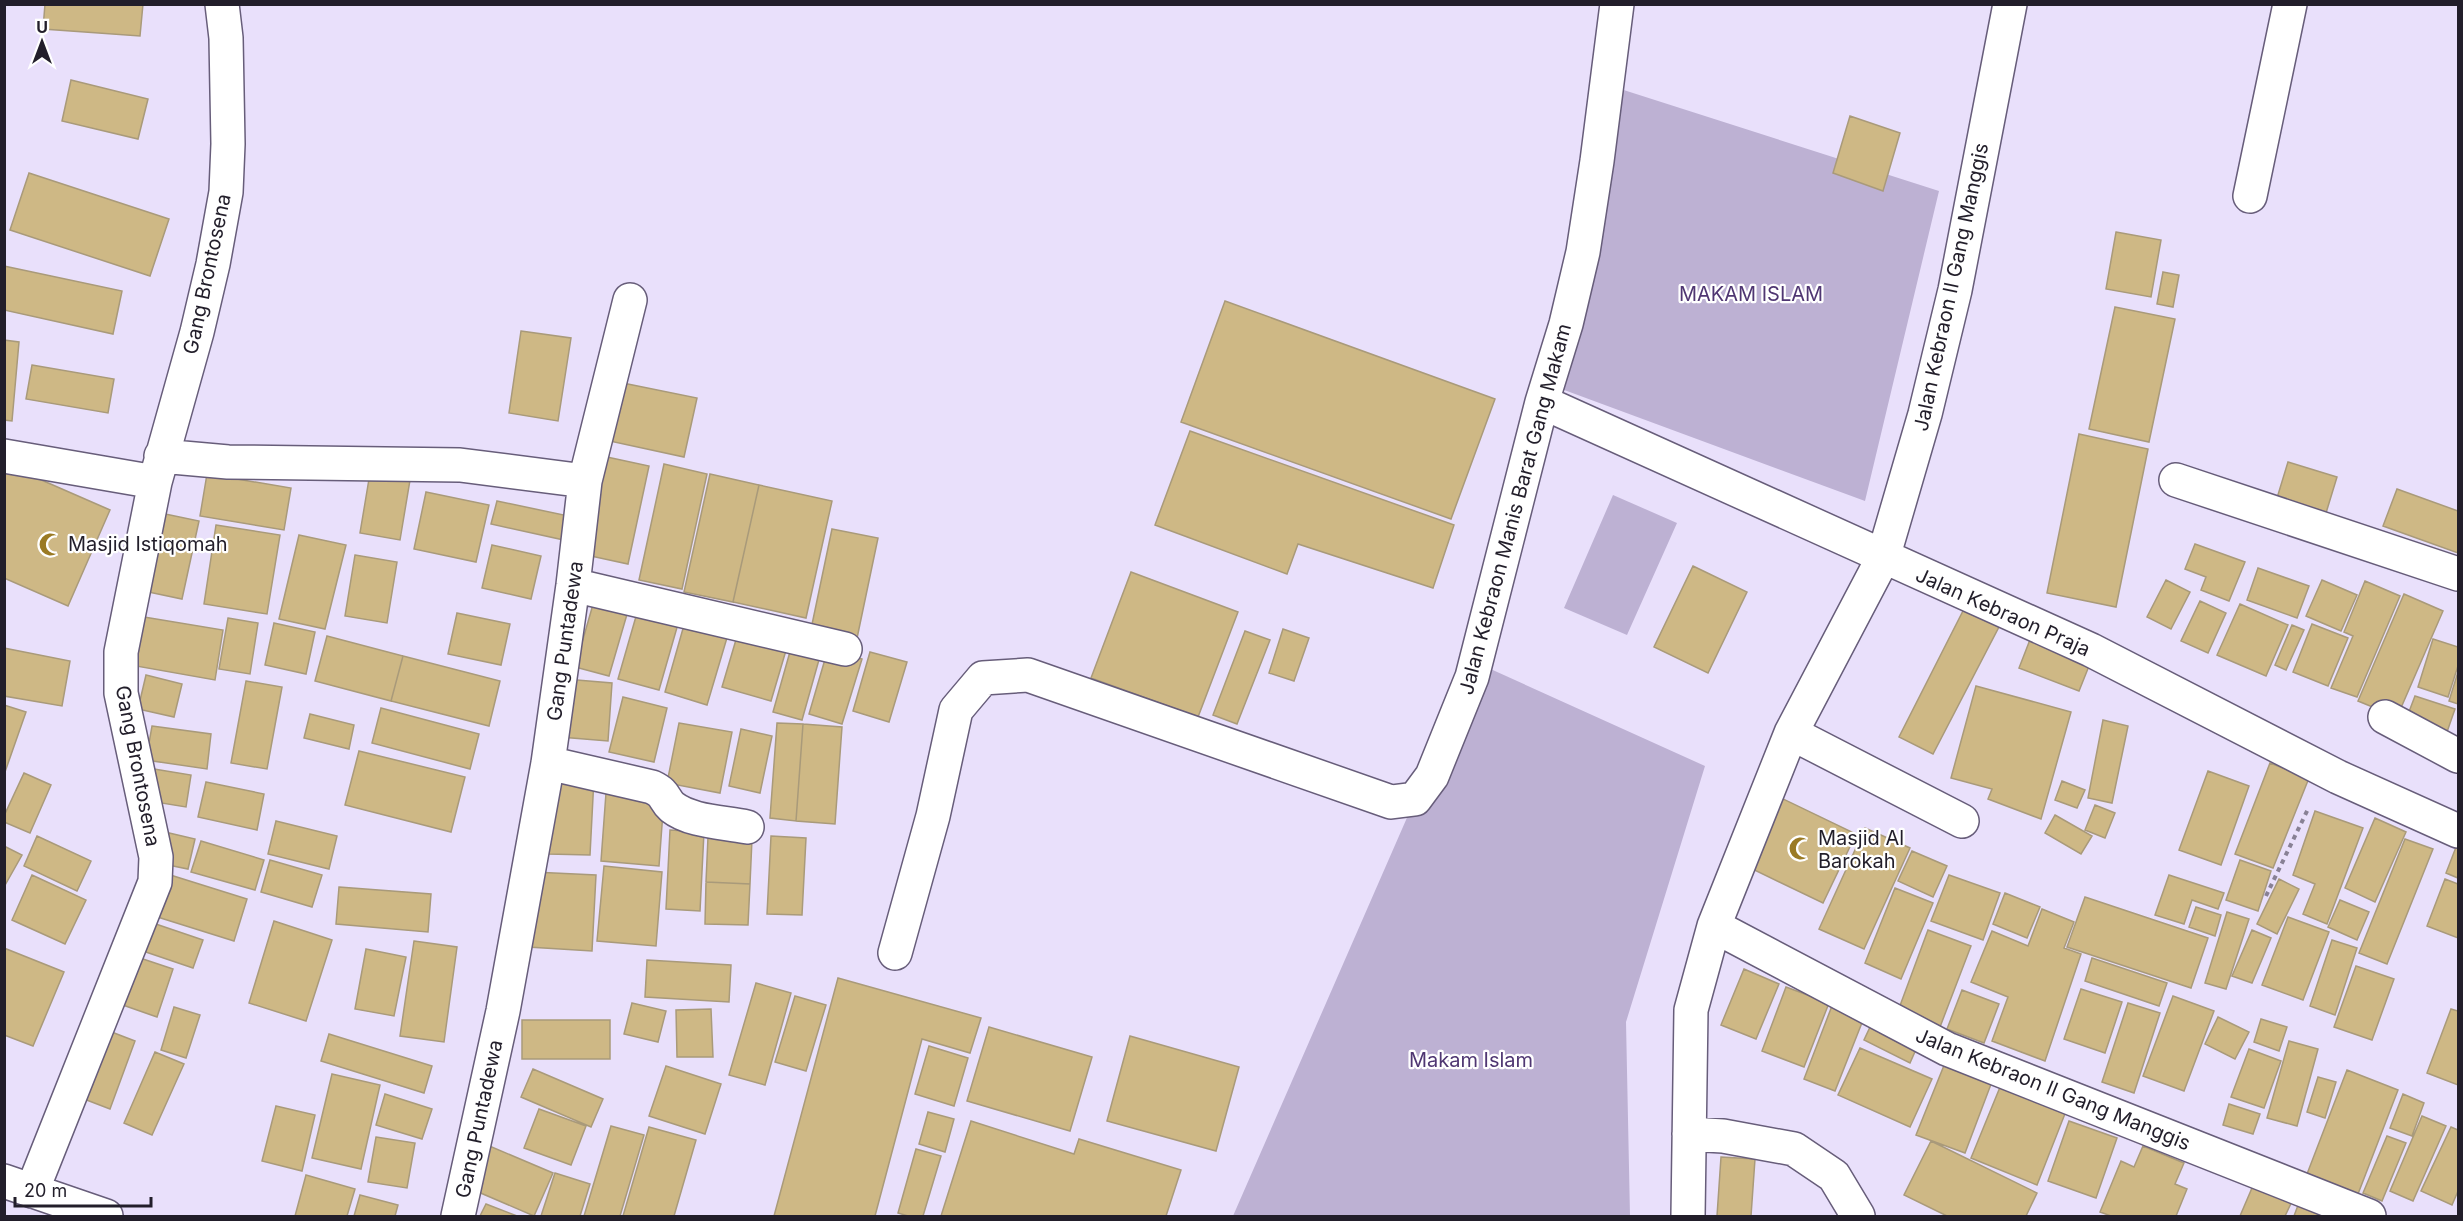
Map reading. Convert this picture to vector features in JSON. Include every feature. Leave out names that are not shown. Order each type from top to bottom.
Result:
[{"type":"street","name":"Gang Brontosena","points":[[18,1186],[156,876],[156,857],[121,693],[121,652],[158,469],[197,332],[213,264],[226,192],[228,126],[226,38],[222,4]]},
{"type":"street","name":"Jalan Kebraon Manis Barat Gang Makam","points":[[895,953],[933,816],[956,710],[983,678],[1028,675],[1390,802],[1415,799],[1432,776],[1472,677],[1542,402],[1566,324],[1583,252],[1602,127],[1617,4]]},
{"type":"street","name":"Jalan Kebraon II Gang Manggis","points":[[1688,1216],[1691,1010],[1714,926],[1791,733],[1883,558],[1925,414],[1955,290],[2010,4]]},
{"type":"street","points":[[2250,196],[2290,4]]},
{"type":"street","name":"Gang Puntadewa","points":[[458,1216],[503,1011],[548,763],[585,481],[630,300]]},
{"type":"street","name":"Jalan Kebraon Praja","points":[[1542,402],[2091,650],[2327,771],[2458,831]]},
{"type":"street","points":[[4,456],[158,469],[228,462],[460,465],[585,481]]},
{"type":"street","points":[[2176,480],[2458,574]]},
{"type":"street","points":[[573,585],[845,649]]},
{"type":"street","points":[[2385,717],[2458,756]]},
{"type":"street","points":[[1791,733],[1962,821]]},
{"type":"street","points":[[548,763],[652,787],[663,793],[672,806],[692,816],[747,826]]},
{"type":"street","name":"Jalan Kebraon II Gang Manggis","points":[[1714,926],[1947,1049],[2369,1216]]},
{"type":"street","points":[[1689,1134],[1723,1136],[1794,1149],[1834,1176],[1858,1216]]},
{"type":"street","points":[[18,1186],[105,1216]]},
{"type":"path","points":[[2266,896],[2327,771]]},
{"type":"green space","name":"MAKAM ISLAM","points":[[1608,85],[1939,191],[1865,501],[1548,384]]},
{"type":"green space","points":[[1613,495],[1677,523],[1627,635],[1564,608]]},
{"type":"green space","name":"Makam Islam","points":[[1475,662],[1705,766],[1626,1022],[1630,1216],[1233,1216]]},
{"type":"building","points":[[45,4],[143,4],[140,36],[43,29]]},
{"type":"building","points":[[71,80],[148,99],[138,139],[62,121]]},
{"type":"building","points":[[1850,116],[1900,133],[1883,191],[1833,173]]},
{"type":"building","points":[[29,173],[169,219],[150,276],[10,230]]},
{"type":"building","points":[[2116,232],[2161,240],[2151,297],[2106,289]]},
{"type":"building","points":[[4,266],[122,291],[113,334],[4,310]]},
{"type":"building","points":[[2163,272],[2179,275],[2173,307],[2157,304]]},
{"type":"building","points":[[1225,301],[1495,399],[1451,519],[1181,422]]},
{"type":"building","points":[[2115,307],[2175,319],[2149,442],[2089,429]]},
{"type":"building","points":[[521,331],[571,338],[558,421],[509,413]]},
{"type":"building","points":[[4,340],[19,342],[12,421],[4,420]]},
{"type":"building","points":[[32,365],[114,379],[108,413],[26,399]]},
{"type":"building","points":[[618,382],[697,398],[684,457],[605,440]]},
{"type":"building","points":[[1190,431],[1454,525],[1433,588],[1298,544],[1287,574],[1155,525]]},
{"type":"building","points":[[2079,434],[2148,449],[2116,607],[2047,593]]},
{"type":"building","points":[[607,457],[649,466],[628,564],[586,555]]},
{"type":"building","points":[[2288,462],[2337,477],[2326,513],[2277,498]]},
{"type":"building","points":[[664,464],[707,474],[682,589],[639,580]]},
{"type":"building","name":"Masjid Istiqomah","points":[[7,465],[110,510],[68,606],[4,578],[4,471]]},
{"type":"building","points":[[370,473],[410,480],[400,540],[360,533]]},
{"type":"building","points":[[207,474],[291,488],[284,530],[200,516]]},
{"type":"building","points":[[710,474],[759,485],[733,602],[684,592]]},
{"type":"building","points":[[759,485],[832,501],[806,618],[733,602]]},
{"type":"building","points":[[2397,489],[2458,511],[2458,553],[2383,526]]},
{"type":"building","points":[[426,492],[489,505],[476,562],[414,549]]},
{"type":"building","points":[[497,501],[578,518],[573,542],[491,524]]},
{"type":"building","points":[[151,511],[199,521],[182,599],[134,589]]},
{"type":"building","points":[[216,525],[280,535],[267,614],[204,604]]},
{"type":"building","points":[[832,529],[878,538],[856,643],[810,634]]},
{"type":"building","points":[[299,535],[346,545],[325,629],[279,619]]},
{"type":"building","points":[[2195,544],[2245,562],[2229,601],[2201,590],[2206,577],[2185,569]]},
{"type":"building","points":[[492,545],[541,556],[531,599],[482,588]]},
{"type":"building","points":[[355,555],[397,562],[387,623],[345,616]]},
{"type":"building","points":[[1693,566],[1747,592],[1708,673],[1654,647]]},
{"type":"building","points":[[2258,568],[2309,586],[2297,618],[2247,600]]},
{"type":"building","points":[[1131,572],[1238,612],[1198,717],[1091,678]]},
{"type":"building","points":[[2166,580],[2190,592],[2171,629],[2147,617]]},
{"type":"building","points":[[2322,580],[2357,595],[2341,631],[2306,616]]},
{"type":"building","points":[[2365,581],[2400,596],[2357,697],[2331,688],[2353,636],[2344,632]]},
{"type":"building","points":[[596,594],[630,604],[609,676],[575,667]]},
{"type":"building","points":[[2404,594],[2443,611],[2397,717],[2358,701]]},
{"type":"building","points":[[2200,601],[2226,613],[2208,653],[2181,641]]},
{"type":"building","points":[[2240,604],[2288,625],[2266,676],[2217,655]]},
{"type":"building","points":[[1966,605],[2001,623],[1933,754],[1899,737]]},
{"type":"building","points":[[639,606],[680,617],[659,690],[618,679]]},
{"type":"building","points":[[457,613],[510,624],[501,665],[448,654]]},
{"type":"building","points":[[144,617],[223,630],[215,680],[136,666]]},
{"type":"building","points":[[228,618],[258,623],[250,674],[219,669]]},
{"type":"building","points":[[686,618],[729,631],[707,705],[665,692]]},
{"type":"building","points":[[274,623],[315,632],[306,674],[265,665]]},
{"type":"building","points":[[2312,624],[2348,638],[2328,686],[2293,672]]},
{"type":"building","points":[[2292,625],[2304,630],[2286,670],[2275,665]]},
{"type":"building","points":[[1283,629],[1309,638],[1294,681],[1269,673]]},
{"type":"building","points":[[1245,631],[1270,640],[1237,724],[1213,715]]},
{"type":"building","points":[[2033,632],[2093,656],[2079,691],[2019,668]]},
{"type":"building","points":[[738,633],[787,647],[771,701],[722,687]]},
{"type":"building","points":[[327,636],[403,656],[391,701],[315,681]]},
{"type":"building","points":[[2433,639],[2458,647],[2458,666],[2448,697],[2418,687]]},
{"type":"building","points":[[793,641],[822,649],[802,720],[773,712]]},
{"type":"building","points":[[4,648],[70,661],[62,706],[4,696]]},
{"type":"building","points":[[828,649],[862,659],[842,724],[809,714]]},
{"type":"building","points":[[870,652],[907,662],[889,722],[853,711]]},
{"type":"building","points":[[403,656],[500,681],[489,726],[391,701]]},
{"type":"building","points":[[2458,672],[2458,704],[2449,701]]},
{"type":"building","points":[[146,675],[182,684],[174,717],[138,709]]},
{"type":"building","points":[[565,679],[612,683],[608,741],[560,737]]},
{"type":"building","points":[[246,681],[282,687],[267,769],[231,763]]},
{"type":"building","points":[[1976,686],[2071,712],[2041,819],[1988,799],[1992,789],[1951,778]]},
{"type":"building","points":[[2415,696],[2455,709],[2447,732],[2407,717]]},
{"type":"building","points":[[623,697],[667,708],[654,762],[609,752]]},
{"type":"building","points":[[4,705],[26,712],[5,772],[4,771]]},
{"type":"building","points":[[381,708],[479,734],[470,769],[372,743]]},
{"type":"building","points":[[310,714],[354,725],[349,749],[304,738]]},
{"type":"building","points":[[2103,720],[2128,726],[2112,803],[2088,798]]},
{"type":"building","points":[[679,723],[732,732],[720,793],[667,783]]},
{"type":"building","points":[[777,723],[803,724],[796,821],[770,818]]},
{"type":"building","points":[[803,724],[842,727],[835,824],[796,821]]},
{"type":"building","points":[[152,726],[211,734],[207,769],[146,760]]},
{"type":"building","points":[[741,729],[772,736],[760,793],[729,786]]},
{"type":"building","points":[[359,751],[465,777],[451,832],[345,805]]},
{"type":"building","points":[[2270,763],[2309,778],[2273,868],[2235,854]]},
{"type":"building","points":[[154,769],[191,775],[186,807],[149,801]]},
{"type":"building","points":[[2208,771],[2249,786],[2221,865],[2179,850]]},
{"type":"building","points":[[24,773],[51,785],[30,833],[4,822],[4,816]]},
{"type":"building","points":[[551,777],[594,778],[590,855],[548,854]]},
{"type":"building","points":[[2062,781],[2085,790],[2077,808],[2055,800]]},
{"type":"building","points":[[206,782],[264,794],[257,830],[198,817]]},
{"type":"building","points":[[606,793],[664,798],[659,866],[601,861]]},
{"type":"building","name":"Masjid Al Barokah","points":[[1777,796],[1856,834],[1823,903],[1744,865]]},
{"type":"building","points":[[2095,805],[2115,813],[2105,838],[2085,830]]},
{"type":"building","points":[[2315,811],[2363,828],[2327,924],[2303,914],[2315,884],[2293,875]]},
{"type":"building","points":[[2055,815],[2092,836],[2081,854],[2045,833]]},
{"type":"building","points":[[2375,818],[2406,832],[2375,902],[2345,888]]},
{"type":"building","points":[[276,821],[337,836],[329,869],[268,854]]},
{"type":"building","points":[[1865,828],[1910,848],[1864,949],[1819,929]]},
{"type":"building","points":[[670,830],[704,832],[700,911],[666,909]]},
{"type":"building","points":[[165,832],[195,839],[188,869],[158,863]]},
{"type":"building","points":[[37,836],[91,861],[77,891],[24,866]]},
{"type":"building","points":[[771,836],[806,838],[802,915],[767,914]]},
{"type":"building","points":[[708,837],[752,839],[750,884],[706,882]]},
{"type":"building","points":[[2405,839],[2433,849],[2387,964],[2359,953]]},
{"type":"building","points":[[201,841],[264,860],[255,890],[191,872]]},
{"type":"building","points":[[2458,842],[2458,878],[2446,873]]},
{"type":"building","points":[[4,846],[22,855],[4,887]]},
{"type":"building","points":[[1912,851],[1947,866],[1933,897],[1898,881]]},
{"type":"building","points":[[270,860],[322,875],[312,907],[261,892]]},
{"type":"building","points":[[2240,860],[2271,871],[2258,911],[2226,900]]},
{"type":"building","points":[[604,866],[662,872],[656,946],[597,941]]},
{"type":"building","points":[[533,872],[596,875],[592,951],[528,947]]},
{"type":"building","points":[[164,873],[247,899],[234,941],[151,915]]},
{"type":"building","points":[[32,875],[86,900],[65,944],[12,920]]},
{"type":"building","points":[[1949,875],[2000,893],[1983,940],[1931,921]]},
{"type":"building","points":[[2169,875],[2224,893],[2218,909],[2192,900],[2184,924],[2155,915]]},
{"type":"building","points":[[2279,879],[2299,889],[2277,934],[2257,924]]},
{"type":"building","points":[[2445,879],[2458,884],[2458,938],[2427,926]]},
{"type":"building","points":[[706,882],[750,884],[748,925],[705,924]]},
{"type":"building","points":[[339,887],[431,894],[428,932],[336,924]]},
{"type":"building","points":[[1895,888],[1933,903],[1901,979],[1865,963]]},
{"type":"building","points":[[2005,893],[2040,907],[2027,938],[1993,924]]},
{"type":"building","points":[[2085,897],[2208,938],[2191,988],[2067,947]]},
{"type":"building","points":[[2340,900],[2369,912],[2357,940],[2328,927]]},
{"type":"building","points":[[2196,907],[2221,915],[2215,936],[2189,927]]},
{"type":"building","points":[[2042,909],[2074,922],[2064,948],[2081,954],[2045,1061],[1992,1041],[2008,997],[1971,982],[1992,931],[2028,946]]},
{"type":"building","points":[[2227,912],[2249,919],[2226,989],[2205,983]]},
{"type":"building","points":[[2288,917],[2329,932],[2303,1000],[2262,985]]},
{"type":"building","points":[[144,920],[203,940],[193,968],[134,948]]},
{"type":"building","points":[[274,921],[332,940],[306,1021],[249,1003]]},
{"type":"building","points":[[1928,930],[1971,946],[1940,1027],[1898,1011]]},
{"type":"building","points":[[2252,930],[2271,938],[2252,983],[2232,976]]},
{"type":"building","points":[[2332,940],[2357,948],[2335,1015],[2310,1006]]},
{"type":"building","points":[[414,941],[457,947],[444,1042],[400,1036]]},
{"type":"building","points":[[4,948],[64,972],[33,1046],[4,1035]]},
{"type":"building","points":[[366,949],[406,957],[394,1016],[355,1009]]},
{"type":"building","points":[[134,956],[173,969],[157,1017],[117,1003]]},
{"type":"building","points":[[2092,958],[2167,983],[2159,1006],[2085,981]]},
{"type":"building","points":[[647,960],[731,965],[729,1002],[645,997]]},
{"type":"building","points":[[2356,966],[2394,979],[2372,1040],[2334,1027]]},
{"type":"building","points":[[1744,969],[1779,984],[1756,1039],[1721,1025]]},
{"type":"building","points":[[838,978],[981,1018],[970,1053],[922,1039],[875,1216],[774,1216]]},
{"type":"building","points":[[756,983],[791,993],[765,1085],[729,1075]]},
{"type":"building","points":[[1786,987],[1829,1003],[1804,1067],[1762,1051]]},
{"type":"building","points":[[2081,989],[2122,1002],[2105,1053],[2064,1039]]},
{"type":"building","points":[[1962,990],[1999,1004],[1984,1043],[1947,1029]]},
{"type":"building","points":[[795,996],[826,1005],[806,1071],[775,1062]]},
{"type":"building","points":[[2173,996],[2214,1011],[2184,1091],[2143,1076]]},
{"type":"building","points":[[1835,998],[1867,1010],[1835,1091],[1804,1079]]},
{"type":"building","points":[[632,1003],[666,1011],[658,1042],[624,1034]]},
{"type":"building","points":[[2128,1003],[2160,1013],[2134,1093],[2102,1082]]},
{"type":"building","points":[[174,1007],[200,1015],[186,1058],[161,1050]]},
{"type":"building","points":[[711,1009],[713,1057],[677,1057],[676,1010]]},
{"type":"building","points":[[2451,1009],[2458,1011],[2458,1085],[2427,1073]]},
{"type":"building","points":[[2218,1017],[2249,1032],[2235,1059],[2205,1044]]},
{"type":"building","points":[[2261,1019],[2287,1027],[2279,1051],[2254,1042]]},
{"type":"building","points":[[522,1020],[610,1020],[610,1059],[522,1059]]},
{"type":"building","points":[[1871,1025],[1917,1047],[1910,1063],[1864,1040]]},
{"type":"building","points":[[989,1027],[1092,1057],[1070,1131],[967,1101]]},
{"type":"building","points":[[109,1031],[135,1041],[110,1109],[84,1099]]},
{"type":"building","points":[[329,1034],[432,1066],[424,1093],[321,1061]]},
{"type":"building","points":[[1130,1036],[1239,1067],[1216,1151],[1107,1121]]},
{"type":"building","points":[[2289,1041],[2318,1049],[2297,1126],[2267,1118]]},
{"type":"building","points":[[929,1046],[968,1058],[954,1106],[915,1094]]},
{"type":"building","points":[[1860,1048],[1932,1079],[1910,1127],[1838,1095]]},
{"type":"building","points":[[2249,1049],[2281,1061],[2264,1108],[2231,1097]]},
{"type":"building","points":[[155,1052],[184,1064],[152,1135],[124,1123]]},
{"type":"building","points":[[1949,1053],[1996,1071],[1965,1153],[1916,1135]]},
{"type":"building","points":[[666,1066],[721,1084],[705,1134],[649,1116]]},
{"type":"building","points":[[533,1069],[603,1099],[591,1127],[521,1097]]},
{"type":"building","points":[[2347,1070],[2398,1090],[2358,1194],[2307,1174]]},
{"type":"building","points":[[332,1074],[380,1085],[361,1169],[312,1158]]},
{"type":"building","points":[[2005,1075],[2070,1101],[2037,1185],[1971,1158]]},
{"type":"building","points":[[2318,1077],[2336,1082],[2325,1118],[2307,1112]]},
{"type":"building","points":[[385,1094],[432,1109],[422,1139],[376,1125]]},
{"type":"building","points":[[2403,1094],[2424,1103],[2412,1136],[2390,1128]]},
{"type":"building","points":[[2229,1104],[2260,1114],[2253,1134],[2223,1125]]},
{"type":"building","points":[[276,1106],[315,1115],[302,1171],[262,1161]]},
{"type":"building","points":[[539,1109],[586,1126],[571,1165],[524,1148]]},
{"type":"building","points":[[928,1112],[954,1119],[945,1152],[919,1144]]},
{"type":"building","points":[[2422,1116],[2446,1126],[2413,1201],[2390,1191]]},
{"type":"building","points":[[971,1121],[1074,1154],[1079,1139],[1181,1170],[1166,1216],[941,1216]]},
{"type":"building","points":[[2069,1121],[2117,1138],[2096,1198],[2048,1181]]},
{"type":"building","points":[[611,1126],[644,1135],[620,1216],[584,1216]]},
{"type":"building","points":[[649,1127],[696,1140],[674,1216],[623,1216]]},
{"type":"building","points":[[2451,1127],[2458,1130],[2458,1191],[2452,1205],[2421,1191]]},
{"type":"building","points":[[2387,1136],[2406,1143],[2382,1201],[2363,1193]]},
{"type":"building","points":[[376,1137],[415,1143],[407,1188],[368,1182]]},
{"type":"building","points":[[1931,1141],[2037,1193],[2026,1216],[1947,1216],[1904,1195]]},
{"type":"building","points":[[487,1145],[553,1173],[534,1216],[469,1188]]},
{"type":"building","points":[[2143,1146],[2184,1163],[2175,1184],[2187,1189],[2176,1216],[2111,1216],[2100,1212],[2121,1161],[2134,1167]]},
{"type":"building","points":[[916,1149],[941,1156],[923,1216],[908,1216],[898,1213]]},
{"type":"building","points":[[1721,1157],[1755,1159],[1751,1216],[1717,1216]]},
{"type":"building","points":[[555,1173],[590,1184],[580,1216],[541,1216]]},
{"type":"building","points":[[306,1175],[355,1189],[347,1216],[295,1216]]},
{"type":"building","points":[[2255,1181],[2294,1197],[2285,1216],[2240,1216]]},
{"type":"building","points":[[360,1195],[398,1205],[395,1216],[354,1216]]},
{"type":"building","points":[[2300,1200],[2336,1216],[2294,1216]]},
{"type":"building","points":[[486,1204],[517,1216],[480,1216]]},
{"type":"place","name":"Masjid Istiqomah","points":[[50,544]]},
{"type":"place","name":"Masjid Al Barokah","points":[[1800,849]]}]
